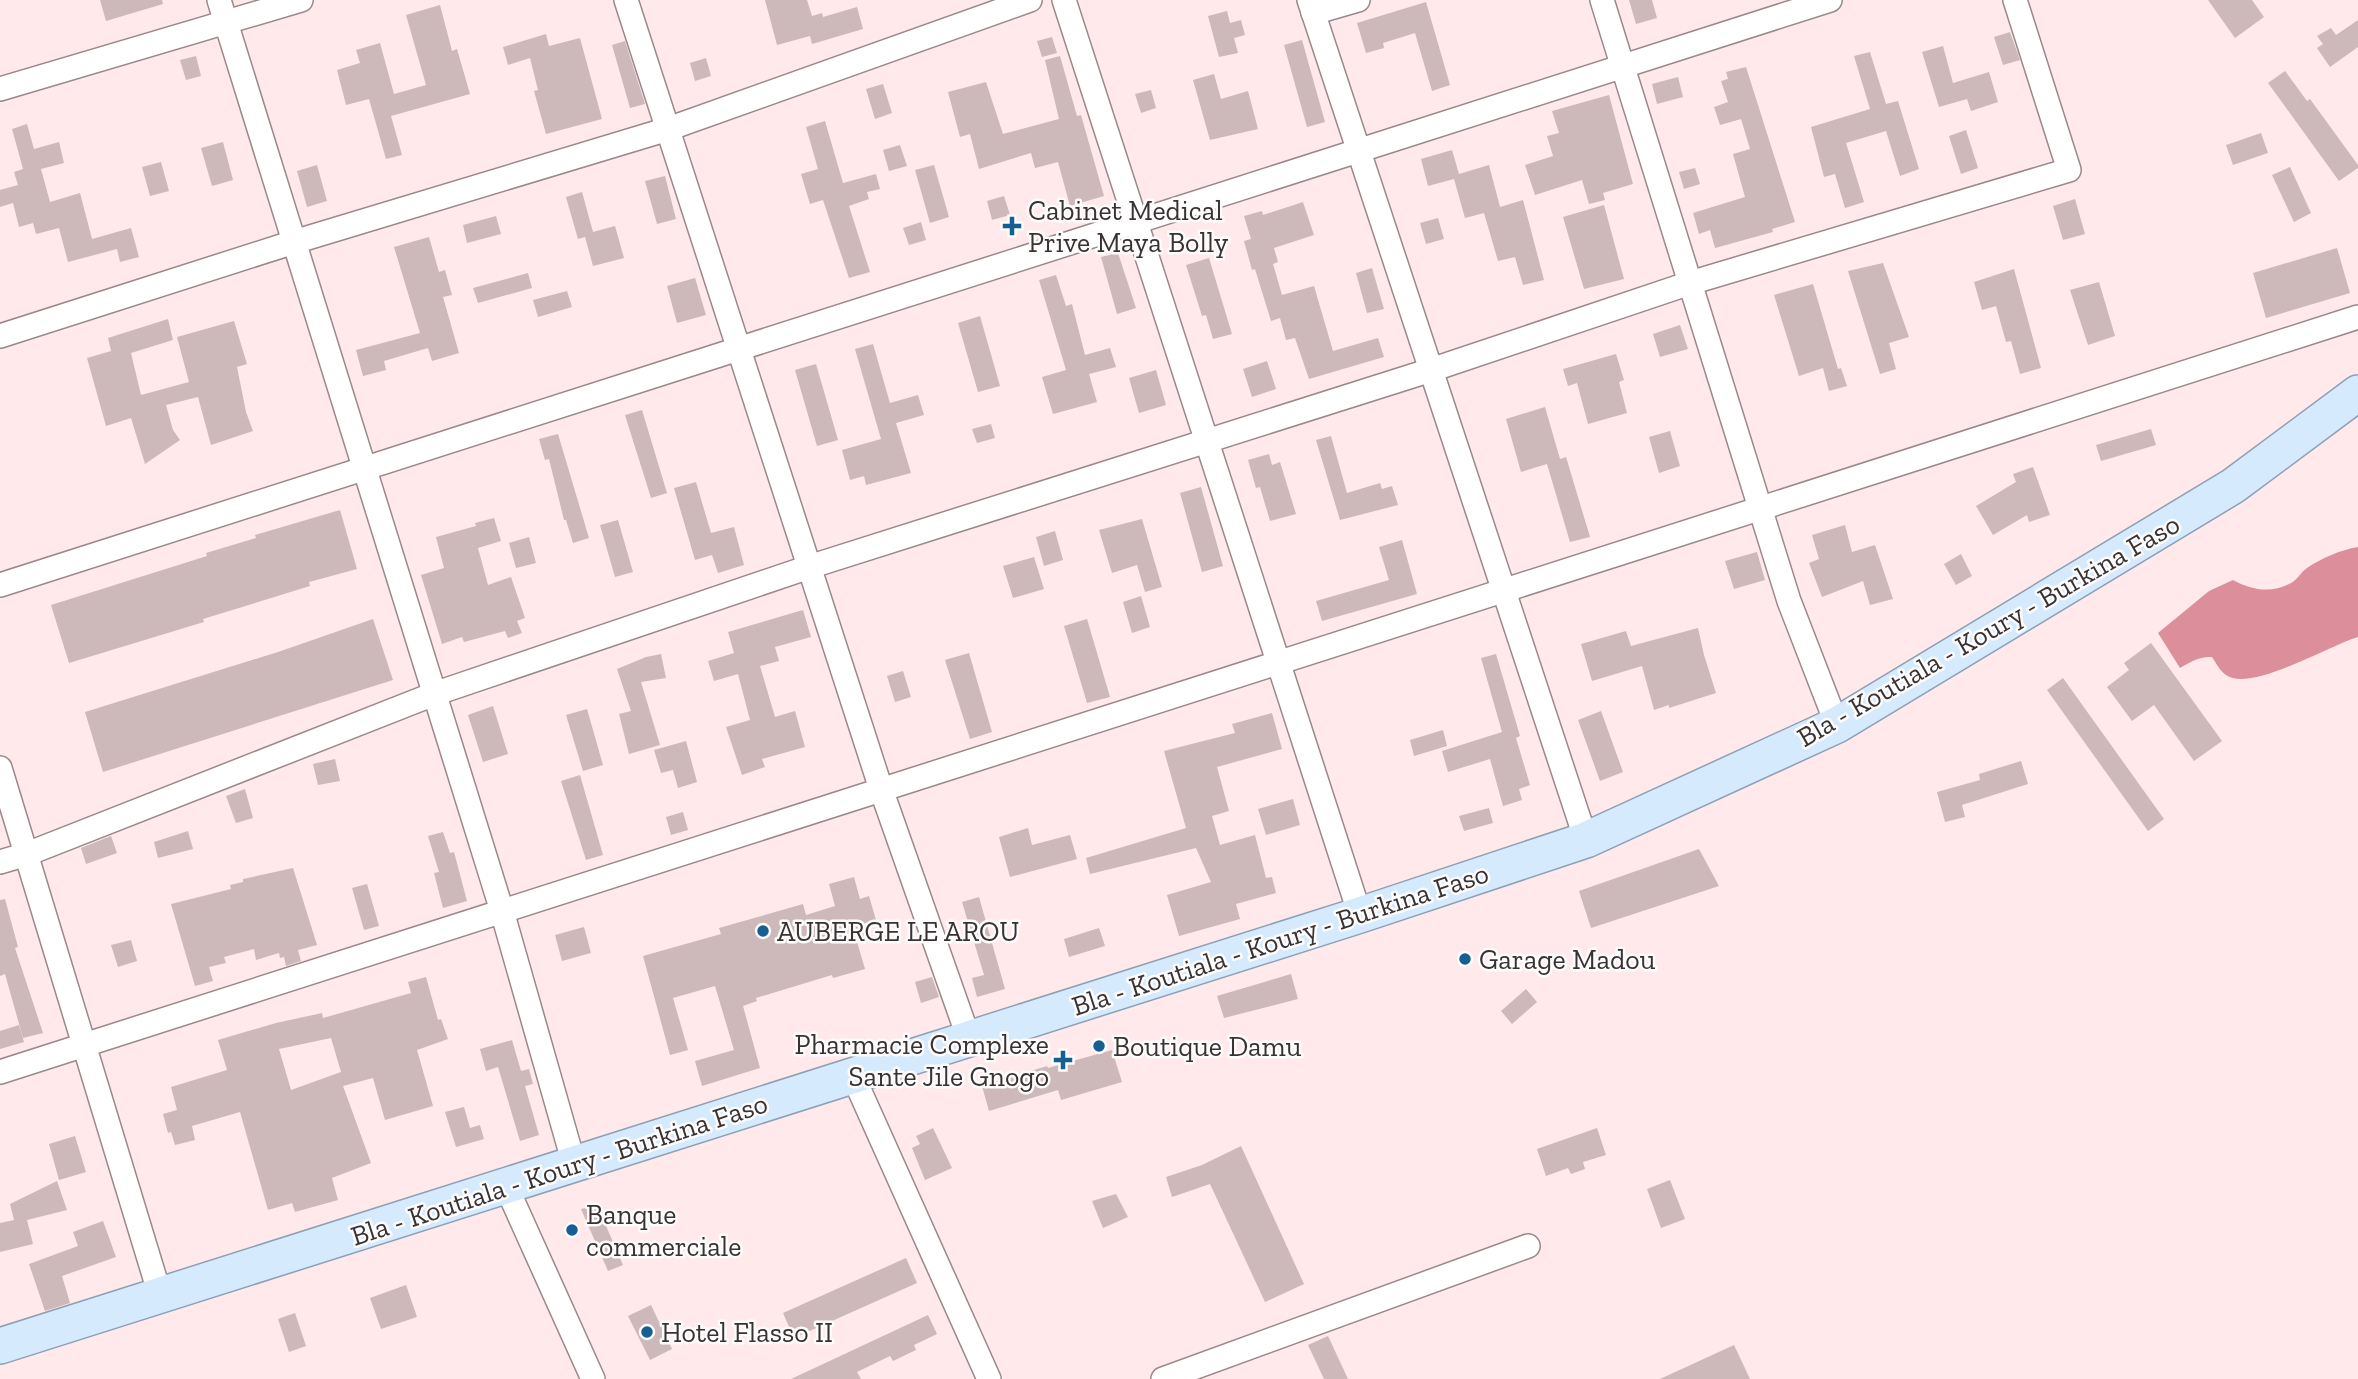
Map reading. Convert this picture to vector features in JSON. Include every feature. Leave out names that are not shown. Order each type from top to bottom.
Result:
[{"type":"main road","name":"Bla - Koutiala - Koury - Burkina Faso","points":[[0,1346],[1360,915],[1586,840],[1837,725],[2232,485],[2358,393]]},
{"type":"street","points":[[219,0],[502,911],[574,1164]]},
{"type":"street","points":[[0,89],[301,0]]},
{"type":"street","points":[[626,0],[881,789],[969,1039]]},
{"type":"street","points":[[0,335],[294,242],[668,130],[1030,0]]},
{"type":"street","points":[[1064,0],[1360,915]]},
{"type":"street","points":[[1358,0],[1311,7],[1586,840]]},
{"type":"street","points":[[1602,0],[1789,601],[1837,725]]},
{"type":"street","points":[[0,585],[1830,0]]},
{"type":"street","points":[[0,862],[27,854],[434,694],[809,567],[1431,370],[1690,283],[2069,170],[2015,0]]},
{"type":"street","points":[[0,1072],[2358,317]]},
{"type":"street","points":[[0,768],[160,1295]]},
{"type":"street","points":[[853,1076],[989,1379]]},
{"type":"street","points":[[506,1186],[593,1379]]},
{"type":"street","points":[[1163,1379],[1528,1246]]},
{"type":"shaded area","points":[[2358,547],[2358,637],[2271,673],[2237,679],[2226,675],[2212,657],[2199,658],[2180,668],[2158,633],[2209,591],[2233,580],[2254,588],[2276,589],[2293,582],[2307,568],[2325,558]]},
{"type":"building","points":[[100,0],[162,0],[163,4],[106,21]]},
{"type":"building","points":[[765,0],[807,0],[812,16],[822,13],[823,17],[857,7],[863,29],[812,44],[810,36],[777,45]]},
{"type":"building","points":[[1629,0],[1652,0],[1657,18],[1636,24]]},
{"type":"building","points":[[2208,0],[2252,0],[2264,17],[2235,38]]},
{"type":"building","points":[[1426,2],[1450,85],[1432,91],[1415,33],[1383,43],[1384,48],[1366,53],[1357,23]]},
{"type":"building","points":[[440,5],[452,51],[457,49],[470,94],[391,116],[402,155],[386,159],[369,99],[346,105],[337,70],[360,63],[356,50],[380,43],[394,94],[426,85],[406,15]]},
{"type":"building","points":[[1227,11],[1230,23],[1241,20],[1245,35],[1234,38],[1238,53],[1219,57],[1208,16]]},
{"type":"building","points":[[2358,20],[2358,47],[2330,67],[2317,48],[2323,44],[2317,36],[2331,28],[2336,35]]},
{"type":"building","points":[[2010,32],[2020,60],[2003,65],[1994,37]]},
{"type":"building","points":[[546,34],[549,46],[580,38],[602,119],[546,134],[534,91],[538,90],[530,58],[508,65],[503,47]]},
{"type":"building","points":[[1052,37],[1057,53],[1042,57],[1037,41]]},
{"type":"building","points":[[1302,40],[1325,122],[1307,127],[1284,45]]},
{"type":"building","points":[[625,41],[645,104],[630,108],[612,45]]},
{"type":"building","points":[[1943,46],[1953,83],[1989,72],[1998,102],[1971,111],[1967,99],[1939,107],[1922,52]]},
{"type":"building","points":[[1870,52],[1886,104],[1898,101],[1919,169],[1900,176],[1886,131],[1846,143],[1864,202],[1845,208],[1835,174],[1824,177],[1811,127],[1870,109],[1854,56]]},
{"type":"building","points":[[196,56],[201,76],[186,80],[180,60]]},
{"type":"building","points":[[1060,56],[1077,116],[1081,115],[1104,196],[1070,206],[1058,162],[1035,168],[1031,153],[979,169],[970,134],[960,137],[948,92],[986,82],[1003,134],[1059,119],[1045,60]]},
{"type":"building","points":[[706,58],[711,76],[695,81],[690,63]]},
{"type":"building","points":[[1746,67],[1795,222],[1772,229],[1773,232],[1715,248],[1710,230],[1699,234],[1693,213],[1745,197],[1733,154],[1750,149],[1741,119],[1720,125],[1714,107],[1728,102],[1721,81],[1728,79],[1726,72]]},
{"type":"building","points":[[2285,71],[2307,101],[2310,99],[2358,165],[2358,168],[2339,181],[2268,83]]},
{"type":"building","points":[[1214,74],[1221,99],[1248,91],[1258,129],[1210,140],[1193,80]]},
{"type":"building","points":[[1678,77],[1683,97],[1657,104],[1652,84]]},
{"type":"building","points":[[883,84],[892,113],[875,119],[866,89]]},
{"type":"building","points":[[1151,90],[1156,108],[1141,113],[1135,94]]},
{"type":"building","points":[[1609,95],[1633,184],[1603,193],[1605,200],[1589,204],[1582,180],[1535,195],[1525,165],[1553,156],[1547,136],[1559,133],[1552,111]]},
{"type":"building","points":[[825,121],[843,183],[876,174],[880,189],[867,192],[869,199],[849,206],[870,272],[849,278],[823,200],[810,204],[801,174],[818,169],[806,127]]},
{"type":"building","points":[[27,124],[34,149],[59,142],[64,163],[41,169],[50,202],[80,193],[92,239],[131,228],[139,257],[120,262],[117,249],[68,262],[59,228],[36,234],[33,223],[19,227],[13,203],[0,207],[0,190],[18,185],[14,172],[23,169],[12,129]]},
{"type":"building","points":[[1966,130],[1978,168],[1961,174],[1949,136]]},
{"type":"building","points":[[2261,133],[2268,153],[2233,165],[2226,145]]},
{"type":"building","points":[[223,142],[233,180],[212,186],[201,148]]},
{"type":"building","points":[[900,145],[907,166],[889,171],[883,150]]},
{"type":"building","points":[[1452,150],[1459,174],[1489,165],[1500,207],[1523,200],[1544,280],[1523,285],[1515,257],[1498,261],[1484,213],[1465,218],[1454,179],[1428,186],[1421,159]]},
{"type":"building","points":[[161,162],[169,191],[150,196],[142,167]]},
{"type":"building","points":[[317,165],[327,201],[307,207],[297,171]]},
{"type":"building","points":[[934,165],[949,217],[930,223],[915,170]]},
{"type":"building","points":[[2290,167],[2311,213],[2294,222],[2272,175]]},
{"type":"building","points":[[1695,168],[1700,184],[1684,189],[1679,172]]},
{"type":"building","points":[[665,176],[676,219],[657,224],[645,181]]},
{"type":"building","points":[[582,192],[593,232],[615,226],[624,258],[593,266],[585,237],[578,239],[566,197]]},
{"type":"building","points":[[1004,196],[1010,215],[992,220],[987,201]]},
{"type":"building","points":[[2075,199],[2085,234],[2063,240],[2053,206]]},
{"type":"building","points":[[1303,202],[1314,235],[1274,248],[1278,262],[1273,264],[1282,295],[1314,286],[1333,351],[1378,338],[1384,357],[1309,379],[1295,338],[1286,340],[1280,318],[1271,321],[1244,241],[1251,239],[1244,216],[1262,211],[1263,215]]},
{"type":"building","points":[[1604,205],[1624,279],[1584,289],[1563,217]]},
{"type":"building","points":[[496,216],[501,234],[467,243],[463,225]]},
{"type":"building","points":[[1438,218],[1444,239],[1426,244],[1420,223]]},
{"type":"building","points":[[921,222],[926,240],[909,245],[903,228]]},
{"type":"building","points":[[429,237],[439,272],[445,270],[452,295],[443,297],[459,353],[432,361],[428,348],[384,361],[386,370],[363,376],[356,350],[420,333],[394,247]]},
{"type":"building","points":[[2337,248],[2350,293],[2266,318],[2253,273]]},
{"type":"building","points":[[1118,253],[1136,308],[1117,314],[1101,257]]},
{"type":"building","points":[[1209,258],[1232,334],[1213,339],[1206,315],[1202,316],[1186,265]]},
{"type":"building","points":[[1883,263],[1909,337],[1889,343],[1896,369],[1880,374],[1848,271]]},
{"type":"building","points":[[1372,268],[1384,309],[1367,313],[1356,273]]},
{"type":"building","points":[[2014,269],[2041,368],[2020,374],[2011,341],[2006,342],[1996,306],[1982,310],[1974,282]]},
{"type":"building","points":[[528,273],[532,288],[478,303],[473,288]]},
{"type":"building","points":[[1056,275],[1066,306],[1072,304],[1085,355],[1110,348],[1116,367],[1089,374],[1097,402],[1053,414],[1042,377],[1066,370],[1039,280]]},
{"type":"building","points":[[695,278],[706,315],[677,323],[667,286]]},
{"type":"building","points":[[2099,282],[2115,336],[2088,345],[2070,290]]},
{"type":"building","points":[[1813,284],[1838,369],[1841,368],[1847,386],[1829,391],[1823,368],[1799,376],[1774,295]]},
{"type":"building","points":[[567,291],[572,307],[538,317],[533,300]]},
{"type":"building","points":[[980,316],[1000,386],[978,392],[958,323]]},
{"type":"building","points":[[168,319],[173,340],[131,353],[141,395],[189,382],[177,337],[234,321],[247,364],[237,367],[246,412],[253,431],[211,445],[198,397],[166,405],[173,430],[180,440],[145,464],[131,418],[106,426],[87,358],[111,351],[108,338]]},
{"type":"building","points":[[1680,325],[1688,349],[1660,357],[1653,334]]},
{"type":"building","points":[[873,344],[890,403],[918,395],[924,415],[896,423],[911,473],[866,485],[864,476],[850,480],[842,450],[881,439],[855,349]]},
{"type":"building","points":[[1616,354],[1624,380],[1619,382],[1627,413],[1588,424],[1577,383],[1568,386],[1563,369]]},
{"type":"building","points":[[1267,361],[1276,389],[1252,397],[1243,369]]},
{"type":"building","points":[[816,364],[838,440],[817,446],[795,370]]},
{"type":"building","points":[[1156,370],[1166,405],[1139,413],[1129,378]]},
{"type":"building","points":[[1545,407],[1560,459],[1566,457],[1590,537],[1570,542],[1547,464],[1521,472],[1506,419]]},
{"type":"building","points":[[642,410],[667,493],[651,498],[625,415]]},
{"type":"building","points":[[991,424],[995,438],[977,443],[972,429]]},
{"type":"building","points":[[2151,429],[2156,445],[2101,461],[2096,445]]},
{"type":"building","points":[[1670,431],[1680,466],[1659,473],[1649,437]]},
{"type":"building","points":[[558,434],[589,538],[573,543],[564,520],[549,459],[545,460],[539,439]]},
{"type":"building","points":[[1331,436],[1347,493],[1380,483],[1382,489],[1392,486],[1398,505],[1340,520],[1316,440]]},
{"type":"building","points":[[1269,454],[1272,465],[1280,462],[1296,514],[1270,521],[1260,487],[1256,488],[1248,460]]},
{"type":"building","points":[[2033,467],[2050,515],[2029,522],[2027,515],[1993,535],[1976,506],[2016,482],[2013,474]]},
{"type":"building","points":[[696,482],[711,533],[734,527],[744,565],[718,573],[712,555],[695,560],[674,488]]},
{"type":"building","points":[[1201,487],[1223,566],[1202,572],[1180,493]]},
{"type":"building","points":[[340,510],[357,569],[309,582],[310,586],[203,619],[204,622],[69,663],[51,605],[207,556],[206,553],[256,538],[255,535]]},
{"type":"building","points":[[494,518],[501,541],[478,548],[488,585],[511,577],[525,618],[517,621],[522,633],[508,638],[505,631],[464,642],[462,637],[442,644],[421,575],[444,568],[436,537]]},
{"type":"building","points":[[1142,519],[1162,587],[1145,592],[1137,565],[1112,573],[1099,530]]},
{"type":"building","points":[[618,520],[633,572],[615,577],[600,525]]},
{"type":"building","points":[[1845,525],[1852,552],[1875,545],[1893,599],[1870,605],[1863,581],[1822,597],[1809,563],[1819,559],[1812,535]]},
{"type":"building","points":[[1055,531],[1063,560],[1044,566],[1036,537]]},
{"type":"building","points":[[529,537],[536,563],[516,568],[509,543]]},
{"type":"building","points":[[1402,540],[1417,594],[1322,621],[1316,601],[1389,580],[1379,547]]},
{"type":"building","points":[[1757,552],[1765,580],[1734,589],[1725,561]]},
{"type":"building","points":[[1961,554],[1972,576],[1956,585],[1944,564]]},
{"type":"building","points":[[1034,557],[1044,589],[1013,598],[1003,566]]},
{"type":"building","points":[[1141,596],[1150,627],[1132,633],[1123,602]]},
{"type":"building","points":[[803,610],[811,637],[775,647],[779,661],[760,666],[775,717],[795,711],[805,747],[762,759],[765,767],[742,775],[726,727],[750,720],[738,674],[714,681],[708,661],[734,653],[728,632]]},
{"type":"building","points":[[373,619],[393,680],[103,772],[85,712],[278,652]]},
{"type":"building","points":[[1087,619],[1110,697],[1087,703],[1064,626]]},
{"type":"building","points":[[1698,628],[1716,693],[1654,710],[1642,666],[1592,681],[1581,644],[1626,631],[1631,646]]},
{"type":"building","points":[[2151,643],[2222,741],[2194,761],[2154,705],[2132,721],[2107,687],[2129,670],[2124,663]]},
{"type":"building","points":[[969,653],[992,732],[970,739],[945,660]]},
{"type":"building","points":[[661,654],[666,678],[641,682],[660,745],[629,754],[619,714],[631,711],[617,669]]},
{"type":"building","points":[[1496,654],[1520,736],[1516,738],[1530,785],[1519,789],[1522,800],[1503,806],[1490,759],[1448,772],[1442,751],[1502,732],[1481,658]]},
{"type":"building","points":[[903,671],[911,697],[895,702],[887,676]]},
{"type":"building","points":[[2063,678],[2164,819],[2148,831],[2047,690]]},
{"type":"building","points":[[493,706],[508,754],[483,762],[468,715]]},
{"type":"building","points":[[587,709],[603,765],[583,771],[566,715]]},
{"type":"building","points":[[1601,711],[1623,772],[1600,781],[1578,720]]},
{"type":"building","points":[[1272,713],[1282,749],[1217,767],[1229,811],[1212,816],[1220,845],[1255,835],[1266,878],[1272,877],[1276,893],[1236,904],[1240,919],[1179,936],[1167,895],[1211,882],[1196,848],[1090,874],[1086,858],[1186,828],[1164,751],[1235,733],[1232,724]]},
{"type":"building","points":[[1443,730],[1447,746],[1414,756],[1410,740]]},
{"type":"building","points":[[686,741],[697,782],[678,788],[673,770],[661,773],[654,750]]},
{"type":"building","points":[[335,759],[340,781],[318,785],[313,764]]},
{"type":"building","points":[[2021,761],[2028,784],[1962,805],[1965,817],[1945,822],[1937,792],[1980,780],[1979,774]]},
{"type":"building","points":[[580,775],[603,855],[586,860],[561,781]]},
{"type":"building","points":[[245,789],[253,818],[236,823],[226,796]]},
{"type":"building","points":[[1293,799],[1300,825],[1266,835],[1258,809]]},
{"type":"building","points":[[1489,808],[1493,823],[1464,831],[1459,816]]},
{"type":"building","points":[[683,812],[688,830],[671,835],[666,817]]},
{"type":"building","points":[[1028,828],[1032,845],[1070,835],[1077,859],[1010,877],[999,837]]},
{"type":"building","points":[[188,831],[193,849],[158,858],[154,842]]},
{"type":"building","points":[[443,832],[450,853],[454,852],[467,901],[443,908],[434,873],[439,872],[428,836]]},
{"type":"building","points":[[111,836],[117,853],[86,864],[81,848]]},
{"type":"building","points":[[1699,849],[1719,886],[1591,928],[1579,891]]},
{"type":"building","points":[[293,868],[317,945],[298,950],[301,961],[286,966],[284,957],[280,958],[279,953],[256,960],[254,949],[224,957],[226,963],[209,967],[213,981],[195,986],[171,904],[231,889],[230,885],[243,882],[243,879]]},
{"type":"building","points":[[854,877],[860,899],[869,896],[876,920],[862,924],[866,939],[857,942],[865,969],[833,978],[832,975],[756,998],[757,1001],[743,1006],[760,1068],[702,1086],[695,1061],[734,1050],[715,986],[673,998],[688,1050],[670,1055],[643,956],[721,934],[719,928],[803,904],[806,915],[835,906],[829,884]]},
{"type":"building","points":[[367,884],[379,926],[364,930],[352,888]]},
{"type":"building","points":[[979,897],[1005,989],[977,997],[972,978],[984,975],[962,902]]},
{"type":"building","points":[[5,899],[18,947],[15,948],[43,1033],[23,1038],[5,974],[0,976],[0,900]]},
{"type":"building","points":[[584,927],[591,953],[562,961],[555,935]]},
{"type":"building","points":[[1099,928],[1105,946],[1069,957],[1064,939]]},
{"type":"building","points":[[131,940],[137,961],[118,967],[111,945]]},
{"type":"building","points":[[1291,974],[1298,999],[1224,1018],[1217,996]]},
{"type":"building","points":[[426,977],[438,1020],[441,1019],[448,1039],[417,1050],[433,1106],[385,1120],[373,1078],[343,1086],[371,1163],[332,1178],[338,1200],[295,1212],[292,1203],[268,1210],[240,1112],[192,1126],[195,1140],[175,1145],[171,1132],[168,1133],[163,1114],[177,1110],[171,1087],[227,1070],[218,1040],[322,1013],[323,1018],[411,993],[408,982]],"holes":[[[331,1038],[341,1072],[291,1090],[279,1049]]]},
{"type":"building","points":[[932,977],[939,997],[921,1003],[915,982]]},
{"type":"building","points":[[1526,989],[1537,1002],[1512,1024],[1501,1011]]},
{"type":"building","points":[[19,1025],[24,1042],[0,1049],[0,1031]]},
{"type":"building","points":[[512,1040],[521,1071],[529,1069],[533,1084],[525,1086],[539,1135],[520,1141],[498,1067],[486,1071],[480,1049]]},
{"type":"building","points":[[1112,1050],[1122,1082],[1061,1100],[1058,1090],[989,1111],[982,1086]]},
{"type":"building","points":[[464,1107],[470,1128],[480,1125],[484,1139],[456,1147],[445,1112]]},
{"type":"building","points":[[933,1128],[952,1168],[925,1180],[912,1148],[920,1144],[916,1136]]},
{"type":"building","points":[[1597,1128],[1606,1155],[1583,1162],[1585,1169],[1571,1174],[1568,1168],[1546,1176],[1537,1149]]},
{"type":"building","points":[[75,1136],[86,1172],[59,1180],[49,1144]]},
{"type":"building","points":[[1241,1146],[1304,1284],[1265,1302],[1210,1184],[1172,1197],[1166,1177],[1202,1165]]},
{"type":"building","points":[[1670,1180],[1685,1219],[1661,1228],[1647,1189]]},
{"type":"building","points":[[57,1181],[67,1210],[27,1220],[33,1244],[0,1252],[0,1223],[14,1220],[10,1204]]},
{"type":"building","points":[[1116,1194],[1128,1217],[1103,1228],[1092,1201]]},
{"type":"building","points":[[597,1205],[623,1265],[608,1271],[581,1209]]},
{"type":"building","points":[[103,1221],[116,1257],[62,1276],[70,1303],[45,1311],[29,1264],[78,1246],[73,1232]]},
{"type":"building","points":[[906,1258],[917,1283],[794,1338],[783,1313]]},
{"type":"building","points":[[406,1285],[417,1317],[381,1329],[370,1298]]},
{"type":"building","points":[[651,1305],[672,1349],[650,1360],[628,1316]]},
{"type":"building","points":[[295,1313],[306,1346],[289,1352],[278,1319]]},
{"type":"building","points":[[928,1315],[937,1334],[914,1345],[916,1350],[893,1361],[890,1356],[857,1372],[861,1379],[791,1379]]},
{"type":"building","points":[[1328,1336],[1348,1379],[1324,1379],[1308,1345]]},
{"type":"building","points":[[1734,1345],[1750,1379],[1660,1379]]},
{"type":"place","name":"Cabinet Medical Prive Maya Bolly","points":[[1012,226]]},
{"type":"place","name":"AUBERGE LE AROU","points":[[763,931]]},
{"type":"place","name":"Garage Madou","points":[[1465,959]]},
{"type":"place","name":"Boutique Damu","points":[[1099,1046]]},
{"type":"place","name":"Pharmacie Complexe Sante Jile Gnogo","points":[[1063,1060]]},
{"type":"place","name":"Banque commerciale","points":[[572,1230]]},
{"type":"place","name":"Hotel Flasso II","points":[[647,1332]]}]
